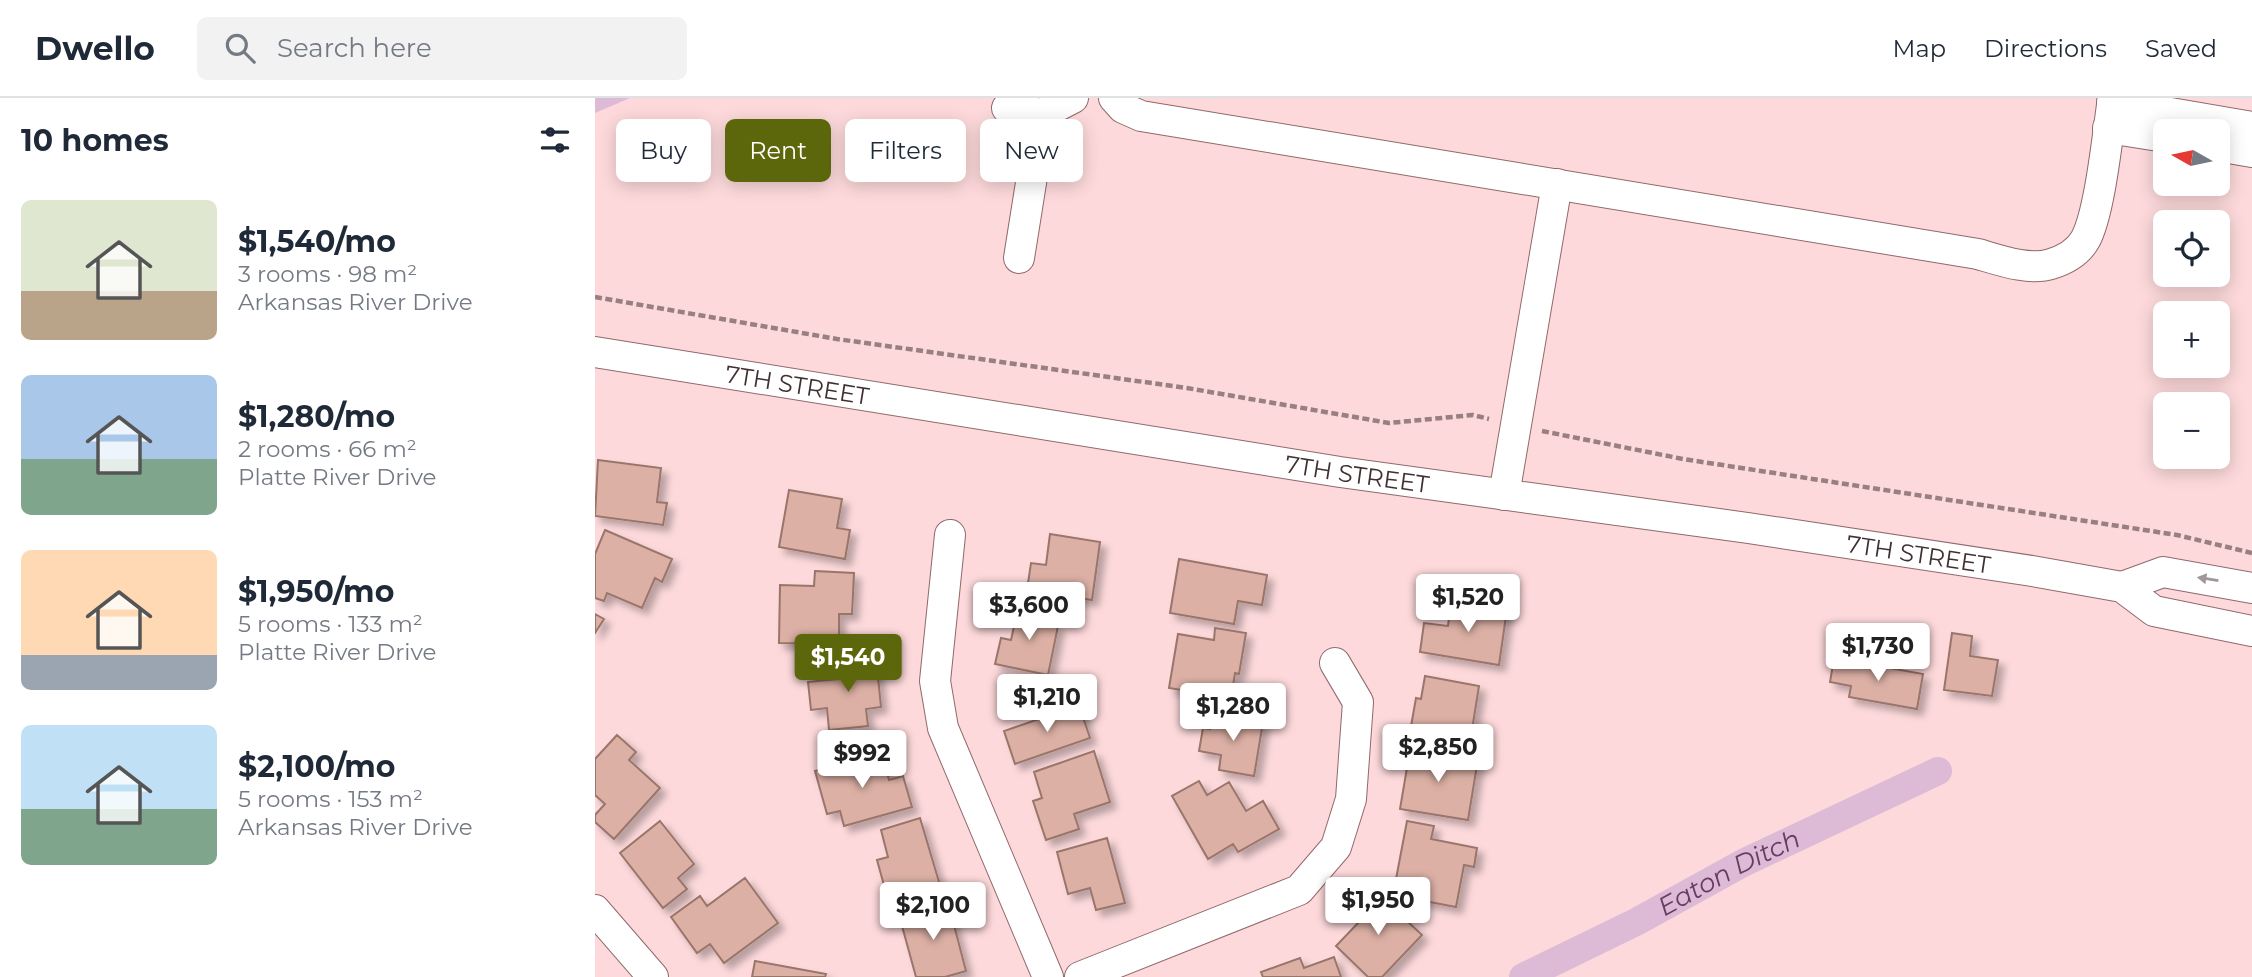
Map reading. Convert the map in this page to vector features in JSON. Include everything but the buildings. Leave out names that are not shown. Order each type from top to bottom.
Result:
[{"type":"street","points":[[1007,108],[1042,114],[1073,98]]},
{"type":"street","points":[[1114,98],[1123,108],[1141,116],[1978,254],[2028,266],[2049,265],[2071,255],[2085,240],[2093,219],[2111,110]]},
{"type":"street","points":[[2111,110],[2252,127]]},
{"type":"street","points":[[2111,110],[2153,131]]},
{"type":"street","points":[[1019,258],[1042,114]]},
{"type":"street","points":[[2230,148],[2252,152]]},
{"type":"street","points":[[1504,495],[1557,184]]},
{"type":"street","name":"7TH STREET","points":[[595,352],[1025,424],[1748,528],[2122,587],[2154,611],[2252,631]]},
{"type":"street","points":[[950,534],[935,681],[943,728],[1048,977]]},
{"type":"street","name":"7TH STREET","points":[[2122,587],[2163,572],[2252,588]]},
{"type":"street","points":[[1080,977],[1299,890],[1336,847],[1351,799],[1357,702],[1335,663]]},
{"type":"street","points":[[595,910],[653,977]]},
{"type":"path","points":[[595,297],[837,339],[1187,388],[1389,423],[1473,415],[1683,459],[2177,536],[2252,553]]},
{"type":"shaded area","points":[[595,98],[630,98],[595,113]]},
{"type":"waterway","name":"Eaton Ditch","points":[[1523,977],[1636,922],[1743,863],[1938,771]]}]
